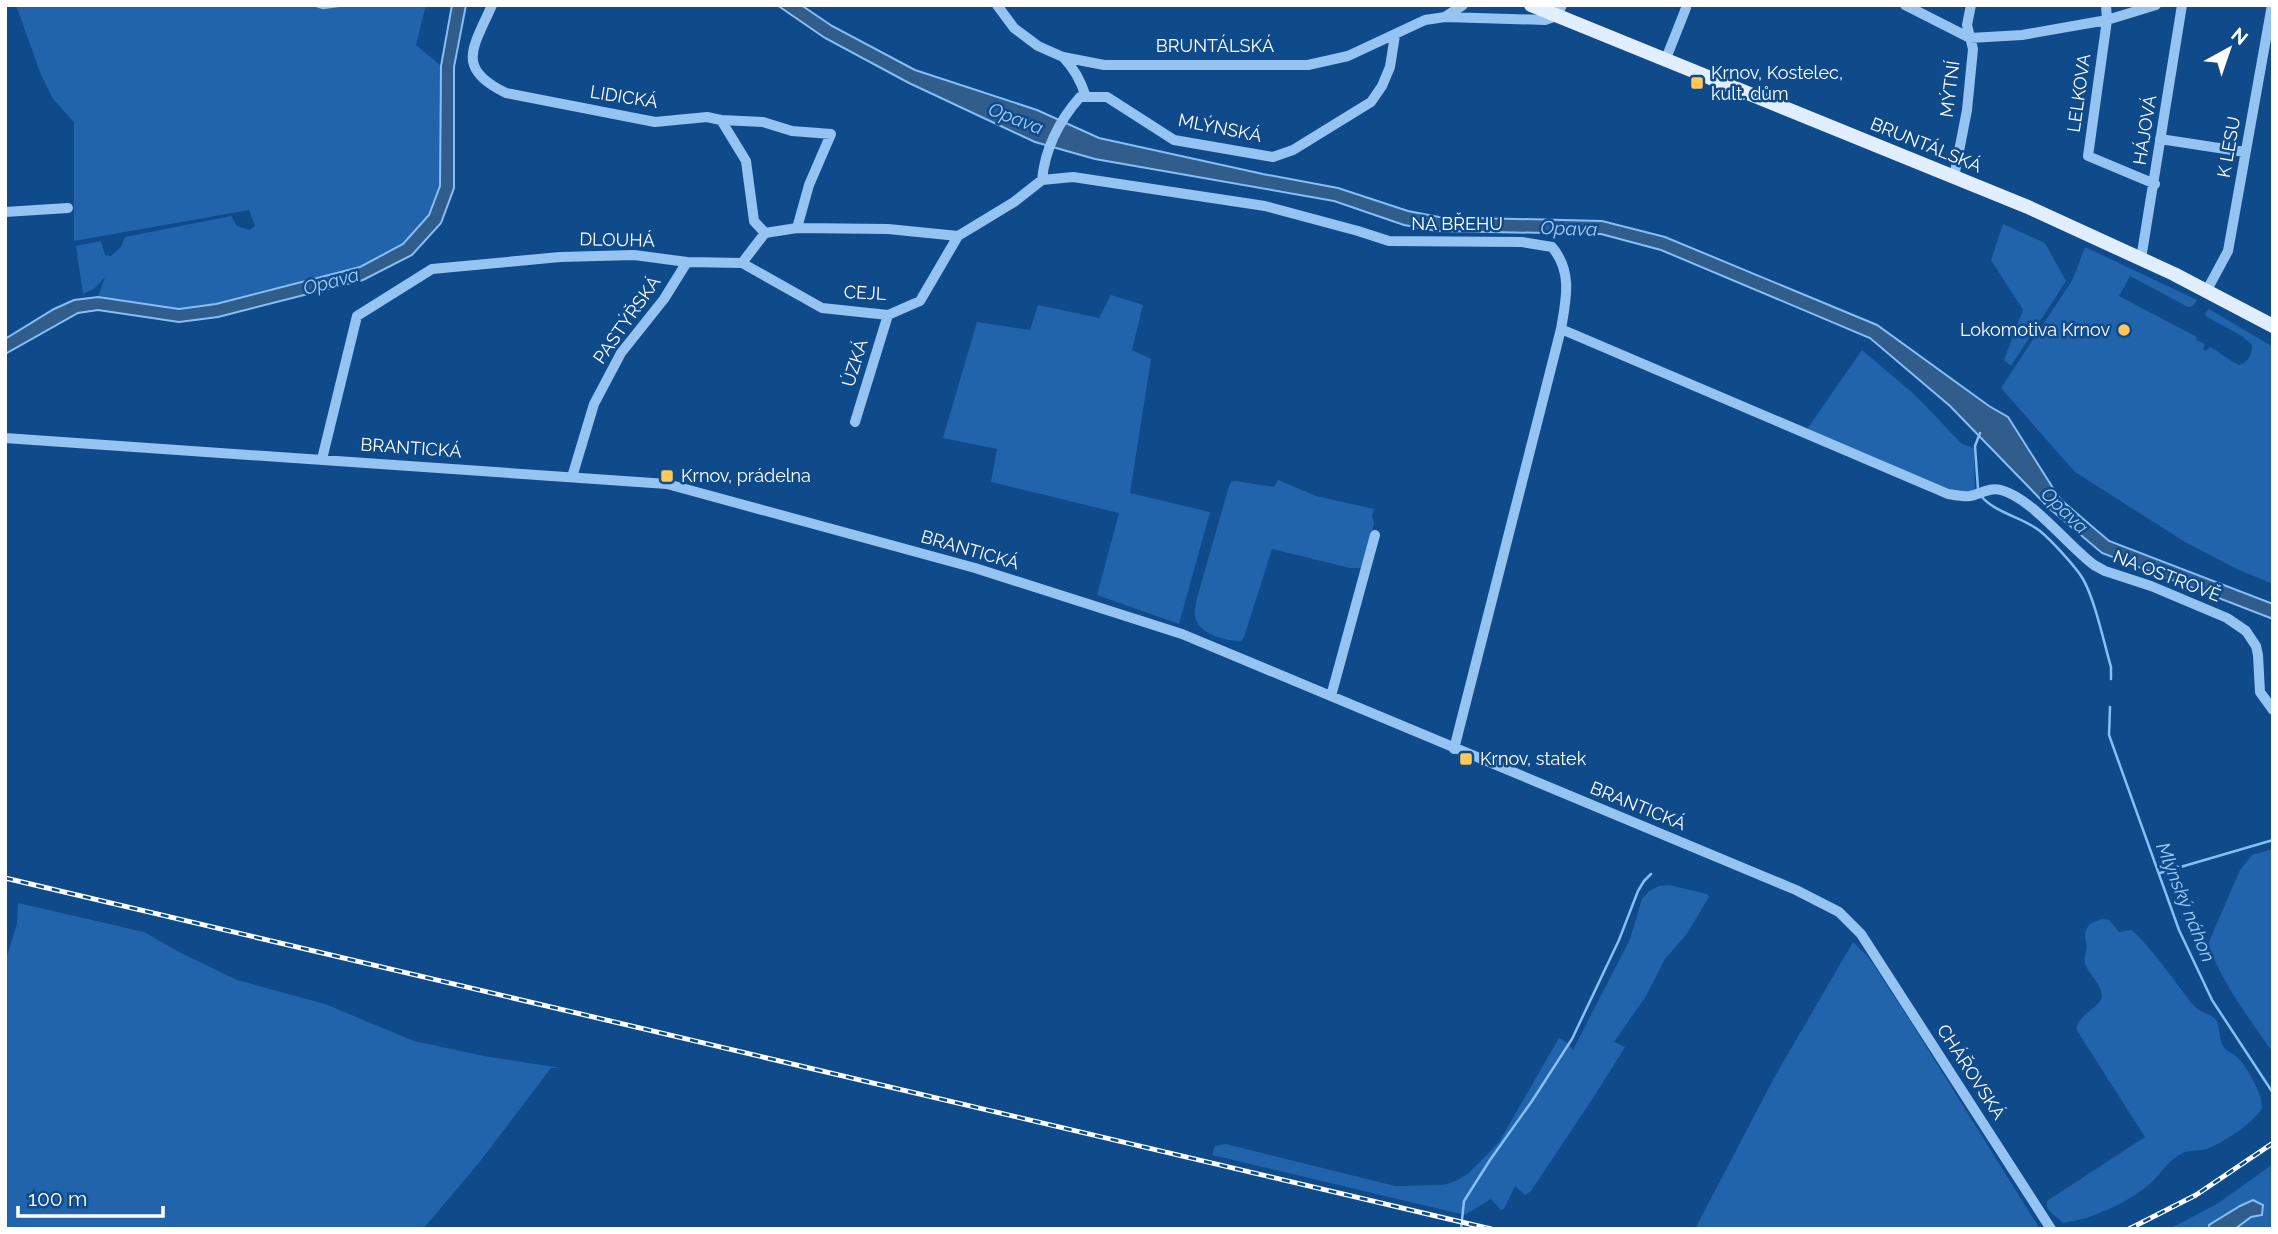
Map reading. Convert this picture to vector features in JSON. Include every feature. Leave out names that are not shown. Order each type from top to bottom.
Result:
[{"type":"main road","name":"BRUNTÁLSKÁ","points":[[1531,5],[1559,11],[1665,61],[2075,228],[2207,290],[2273,326]]},
{"type":"street","name":"LIDICKÁ","points":[[492,5],[471,52],[477,73],[491,86],[506,93],[655,122],[708,117],[721,120]]},
{"type":"street","name":"BRUNTÁLSKÁ","points":[[997,5],[1014,28],[1038,46],[1063,57],[1104,65],[1308,65],[1348,56],[1425,20],[1445,17],[1545,20],[1559,11]]},
{"type":"street","name":"BRUNTÁLSKÁ","points":[[1445,17],[1463,5]]},
{"type":"street","points":[[1905,5],[1970,38],[2022,35],[2106,20],[2156,5]]},
{"type":"street","name":"MÝTNÍ","points":[[1954,177],[1967,110],[1973,49],[1967,25],[1971,5]]},
{"type":"street","name":"LELKOVA","points":[[2106,5],[2088,156],[2155,184]]},
{"type":"street","name":"HÁJOVÁ","points":[[2141,259],[2182,5]]},
{"type":"street","name":"K LESU","points":[[2207,290],[2228,251],[2272,5]]},
{"type":"street","points":[[1665,61],[1686,8]]},
{"type":"street","name":"MLÝNSKÁ","points":[[1086,97],[1107,97],[1174,140],[1273,156],[1293,150],[1371,102],[1391,67],[1395,35]]},
{"type":"street","points":[[741,263],[765,233],[797,228],[888,229],[958,236],[1014,202],[1042,180],[1044,158],[1065,114],[1080,97],[1086,97],[1074,68],[1063,57]]},
{"type":"street","points":[[721,120],[763,122],[792,131],[831,134],[808,185],[797,228]]},
{"type":"street","points":[[721,120],[746,161],[754,221],[765,233]]},
{"type":"street","points":[[2160,139],[2245,152]]},
{"type":"street","name":"NA BŘEHU","points":[[1042,180],[1073,177],[1265,206],[1389,241],[1522,242],[1552,247],[1562,262],[1568,288],[1561,329]]},
{"type":"street","points":[[5,212],[68,208]]},
{"type":"street","name":"CEJL","points":[[741,263],[822,308],[888,315],[920,302],[958,236]]},
{"type":"street","name":"DLOUHÁ","points":[[322,459],[357,316],[432,269],[560,257],[634,255],[687,262],[741,263]]},
{"type":"street","name":"PASTÝŘSKÁ","points":[[572,477],[594,404],[621,353],[664,299],[687,262]]},
{"type":"street","name":"ÚZKÁ","points":[[855,422],[888,315]]},
{"type":"street","points":[[1454,749],[1561,329]]},
{"type":"street","name":"NA OSTROVĚ","points":[[1561,329],[1948,494],[1968,497],[2000,489],[2012,495],[2032,509],[2094,565],[2227,618],[2246,631],[2258,654],[2260,692],[2273,709]]},
{"type":"street","name":"BRANTICKÁ","points":[[5,438],[667,484],[975,568],[1182,634],[1796,890],[1839,912],[1858,930]]},
{"type":"street","points":[[1331,696],[1375,535]]},
{"type":"street","name":"CHÁŘOVSKÁ","points":[[1858,930],[2051,1229]]},
{"type":"shaded area","points":[[16,5],[426,5],[416,45],[441,66],[440,186],[429,215],[403,244],[360,267],[216,304],[179,309],[98,297],[105,277],[94,289],[83,294],[76,246],[101,241],[105,255],[111,256],[121,247],[125,237],[231,216],[237,226],[250,230],[255,226],[249,210],[74,241],[74,122],[53,99],[41,75]]},
{"type":"shaded area","points":[[2003,224],[2045,243],[2066,281],[2011,366],[2004,360],[2023,310],[1991,260]]},
{"type":"shaded area","points":[[2085,247],[2197,300],[2193,306],[2188,307],[2130,276],[2119,296],[2197,337],[2196,340],[2205,344],[2205,351],[2210,347],[2240,365],[2248,359],[2252,348],[2242,336],[2207,317],[2205,314],[2209,309],[2273,347],[2273,584],[2185,542],[2075,472],[2001,388],[2073,279]]},
{"type":"shaded area","points":[[1111,295],[1143,305],[1132,350],[1151,359],[1130,493],[1210,512],[1179,624],[1097,595],[1119,513],[991,482],[997,449],[943,438],[977,322],[1030,330],[1038,305],[1099,318]]},
{"type":"shaded area","points":[[1862,350],[1915,395],[1962,444],[1974,448],[1975,492],[1951,492],[1807,429]]},
{"type":"shaded area","points":[[1278,480],[1316,496],[1374,509],[1374,523],[1363,568],[1350,568],[1272,549],[1244,637],[1241,641],[1220,638],[1201,628],[1195,610],[1229,486],[1236,481],[1274,487]]},
{"type":"shaded area","points":[[2273,849],[2273,1053],[2228,986],[2208,944],[2240,870],[2252,855]]},
{"type":"shaded area","points":[[1669,885],[1707,894],[1709,897],[1686,935],[1665,959],[1646,996],[1614,1042],[1625,1047],[1595,1095],[1531,1191],[1525,1195],[1515,1186],[1504,1209],[1501,1210],[1491,1199],[1465,1215],[1212,1155],[1215,1146],[1226,1144],[1395,1186],[1443,1185],[1456,1181],[1469,1173],[1499,1142],[1559,1038],[1573,1050],[1630,939],[1642,899],[1649,891]]},
{"type":"shaded area","points":[[18,903],[144,932],[237,980],[325,1004],[414,1041],[484,1056],[561,1068],[551,1068],[478,1164],[423,1229],[5,1229],[5,962],[17,924]]},
{"type":"shaded area","points":[[2109,920],[2119,932],[2132,930],[2157,957],[2194,1006],[2216,1020],[2223,1046],[2240,1060],[2249,1073],[2260,1095],[2262,1108],[2245,1126],[2221,1142],[2207,1149],[2185,1152],[2174,1158],[2150,1184],[2131,1198],[2097,1214],[2063,1223],[2049,1211],[2047,1201],[2145,1137],[2076,1029],[2080,1020],[2102,998],[2100,988],[2084,961],[2087,948],[2086,930],[2093,922]]},
{"type":"shaded area","points":[[1853,942],[1869,958],[1909,1019],[2040,1229],[1695,1229],[1774,1078]]},
{"type":"shaded area","points":[[2273,1164],[2273,1229],[2169,1229],[2217,1204]]},
{"type":"water","name":"Opava","points":[[452,5],[466,5],[454,67],[454,188],[441,223],[412,255],[363,280],[218,317],[179,322],[98,310],[78,313],[5,354],[5,339],[74,300],[98,297],[179,309],[216,304],[360,267],[403,244],[429,215],[440,186],[441,66]]},
{"type":"water","name":"Opava","points":[[777,5],[801,5],[832,26],[915,70],[1037,110],[1099,138],[1338,188],[1408,211],[1439,217],[1602,221],[1665,237],[1877,325],[2008,417],[2060,499],[2109,541],[2273,604],[2273,619],[2102,553],[2050,509],[1950,406],[1870,338],[1661,250],[1601,234],[1437,231],[1404,225],[1334,201],[1095,159],[1035,142],[909,83],[825,38]]},
{"type":"water","points":[[2253,1200],[2263,1205],[2262,1215],[2251,1217],[2235,1229],[2210,1229],[2209,1225]]},
{"type":"waterway","points":[[314,5],[323,8],[345,5]]},
{"type":"waterway","name":"Mlýnský náhon","points":[[1978,489],[1975,446],[1980,433]]},
{"type":"waterway","name":"Mlýnský náhon","points":[[1980,495],[1993,507],[2040,531],[2080,574],[2095,610],[2111,667],[2111,679]]},
{"type":"waterway","name":"Mlýnský náhon","points":[[2110,707],[2109,735],[2179,930],[2212,1000],[2273,1093]]},
{"type":"waterway","points":[[2160,873],[2273,840]]},
{"type":"waterway","points":[[1461,1229],[1464,1201],[1572,1039],[1619,940],[1638,891],[1651,874]]},
{"type":"railway","points":[[5,878],[1491,1229]]},
{"type":"railway","points":[[2129,1229],[2196,1195],[2273,1143]]},
{"type":"place","name":"Krnov, Kostelec, kult. dům","points":[[1697,83]]},
{"type":"place","name":"Lokomotiva Krnov","points":[[2124,330]]},
{"type":"place","name":"Krnov, prádelna","points":[[667,476]]},
{"type":"place","name":"Krnov, statek","points":[[1466,759]]}]
